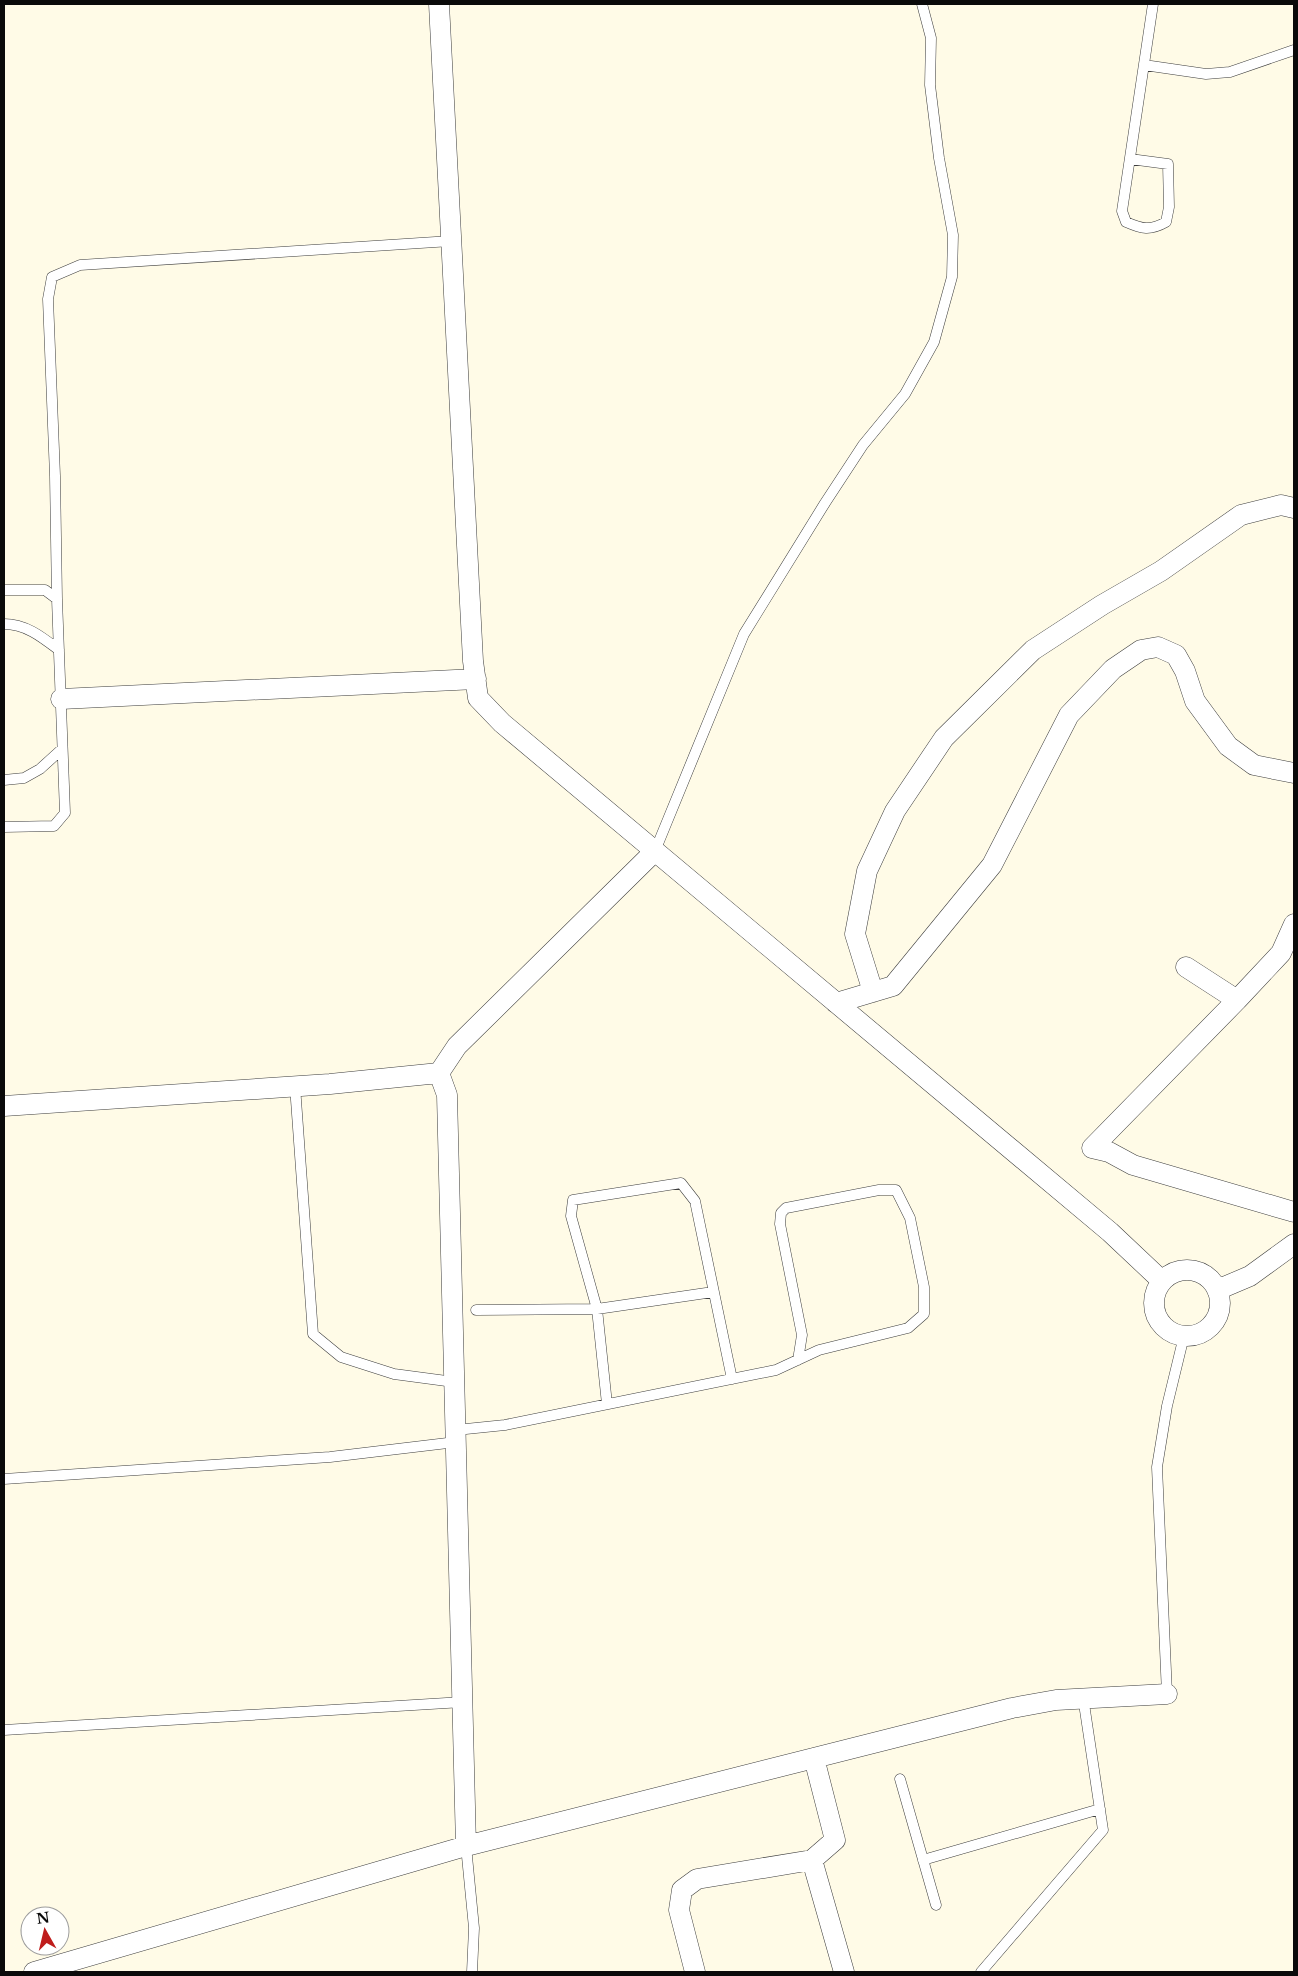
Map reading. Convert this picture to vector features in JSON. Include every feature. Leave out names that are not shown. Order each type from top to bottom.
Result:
[{"type":"street","points":[[439,4],[472,642],[478,698],[502,723],[1110,1232],[1162,1281]]},
{"type":"street","points":[[873,992],[856,934],[867,871],[895,812],[944,738],[1033,650],[1102,605],[1161,571],[1241,515],[1281,505],[1294,508]]},
{"type":"street","points":[[836,1003],[893,986],[992,865],[1069,715],[1113,669],[1141,650],[1158,647],[1176,655],[1185,671],[1195,701],[1228,746],[1254,765],[1294,773]]},
{"type":"street","points":[[61,699],[476,679]]},
{"type":"street","points":[[4,1106],[295,1086],[439,1072],[457,1046],[655,852]]},
{"type":"street","points":[[1294,924],[1281,952],[1237,1000],[1092,1148],[1109,1152],[1133,1165],[1294,1212]]},
{"type":"street","points":[[1186,967],[1237,1000]]},
{"type":"street","points":[[439,1072],[447,1095],[466,1846]]},
{"type":"street","points":[[1218,1290],[1250,1276],[1294,1244]]},
{"type":"street","points":[[1178,1271],[1197,1272],[1213,1282],[1218,1290],[1220,1310],[1210,1327],[1202,1333],[1184,1336],[1167,1330],[1156,1315],[1154,1306],[1154,1297],[1162,1281],[1178,1271]]},
{"type":"street","points":[[34,1972],[466,1846],[1012,1708],[1084,1697],[1166,1694]]},
{"type":"street","points":[[695,1972],[679,1910],[682,1890],[697,1880],[812,1860],[835,1840],[814,1758]]},
{"type":"street","points":[[812,1860],[844,1972]]},
{"type":"lane","points":[[655,852],[744,634],[863,445],[905,394],[934,342],[952,277],[952,235],[939,158],[930,85],[931,38],[922,4]]},
{"type":"lane","points":[[1130,159],[1168,164],[1169,207],[1166,222],[1156,228],[1139,228],[1126,222],[1122,211],[1153,4]]},
{"type":"lane","points":[[1144,65],[1206,74],[1230,72],[1294,50]]},
{"type":"lane","points":[[4,827],[54,826],[65,813],[48,299],[52,277],[80,265],[451,241]]},
{"type":"lane","points":[[4,590],[46,590],[57,599]]},
{"type":"lane","points":[[4,624],[30,629],[59,650]]},
{"type":"lane","points":[[4,780],[24,778],[40,769],[62,749]]},
{"type":"lane","points":[[295,1086],[313,1334],[341,1357],[394,1374],[454,1382]]},
{"type":"lane","points":[[607,1404],[597,1309],[571,1216],[573,1200],[681,1183],[696,1201],[732,1379]]},
{"type":"lane","points":[[4,1479],[330,1457],[456,1436],[776,1370],[798,1360],[819,1350],[908,1328],[924,1314],[924,1287],[910,1218],[896,1190],[879,1190],[786,1208],[781,1213],[780,1224],[802,1335],[798,1360]]},
{"type":"lane","points":[[476,1310],[597,1309],[713,1292]]},
{"type":"lane","points":[[1166,1694],[1157,1466],[1167,1406],[1184,1336]]},
{"type":"lane","points":[[981,1972],[1103,1830],[1084,1697]]},
{"type":"lane","points":[[4,1730],[463,1702]]},
{"type":"lane","points":[[900,1779],[936,1905]]},
{"type":"lane","points":[[923,1860],[1100,1809]]},
{"type":"lane","points":[[466,1846],[474,1928],[472,1972]]}]
